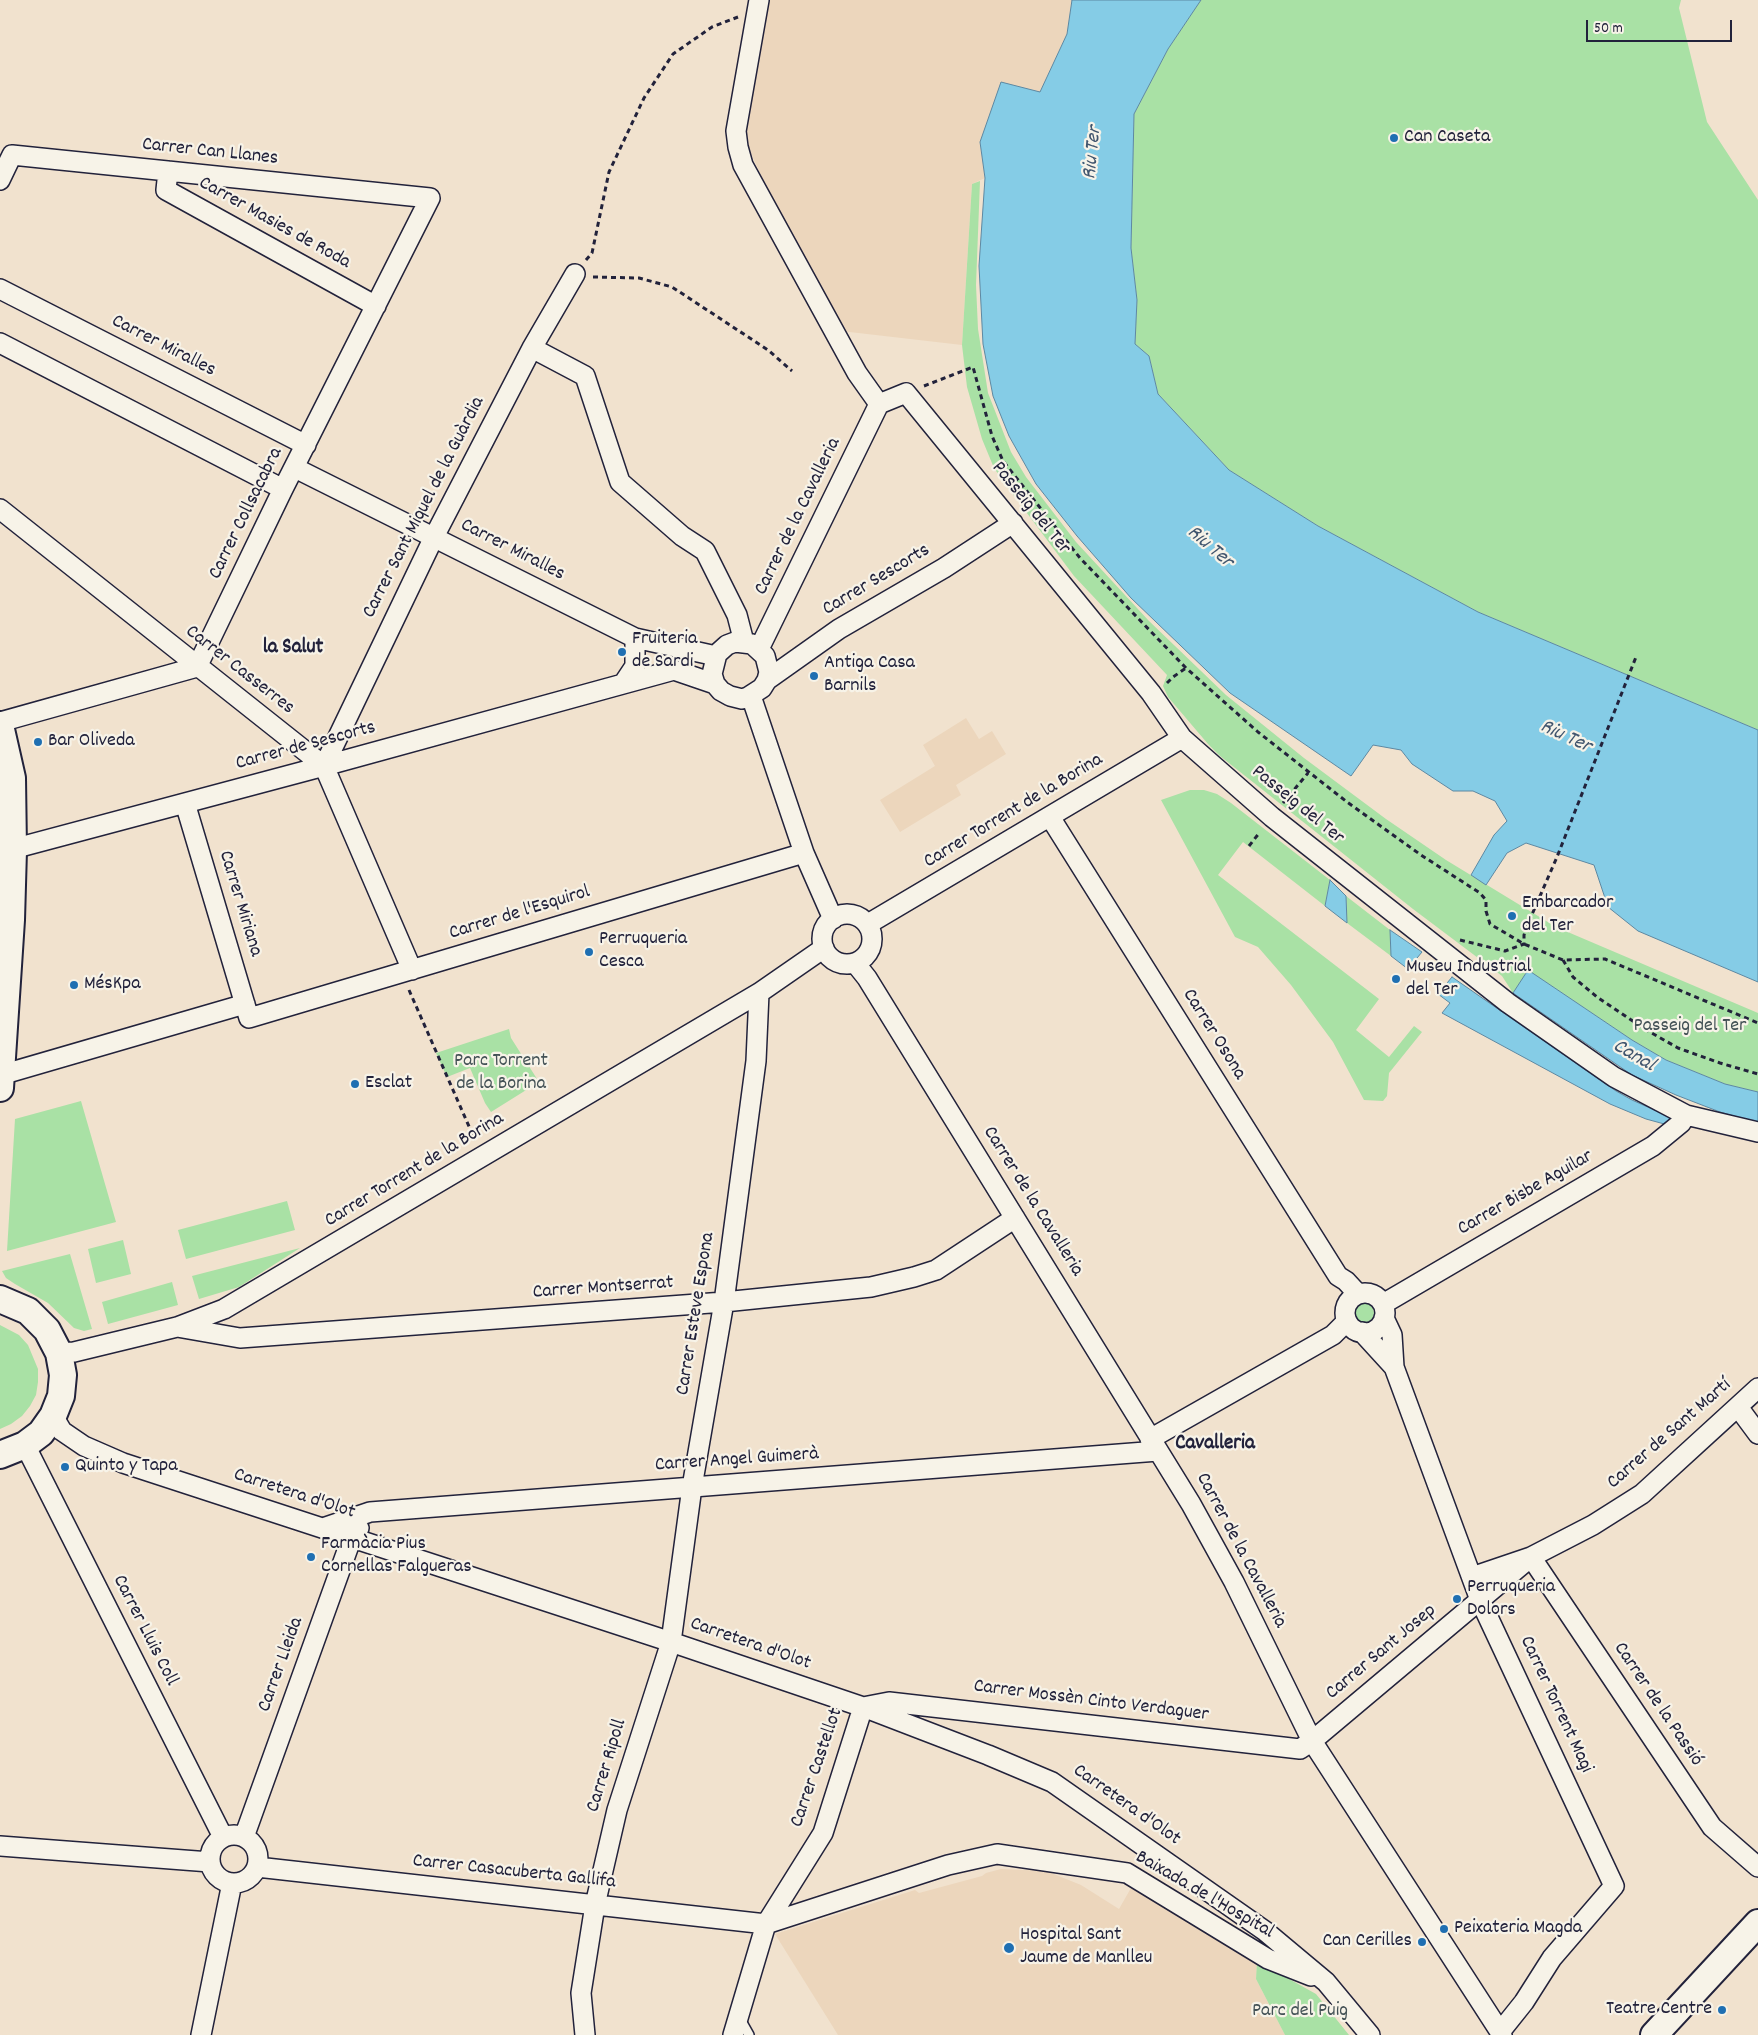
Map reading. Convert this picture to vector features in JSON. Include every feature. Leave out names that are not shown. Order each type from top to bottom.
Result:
[{"type":"street","points":[[758,5],[736,131],[743,165],[857,374],[879,404],[906,393]]},
{"type":"street","name":"Carrer Can Llanes","points":[[0,180],[12,155],[430,198]]},
{"type":"street","name":"Carrer Masies de Roda","points":[[168,171],[166,190],[376,306]]},
{"type":"street","name":"Carrer Collsacabra","points":[[197,667],[283,489],[430,198]]},
{"type":"street","name":"Carrer Sant Miquel de la Guàrdia","points":[[324,766],[434,536],[532,348],[575,274]]},
{"type":"street","name":"Carrer Miralles","points":[[0,288],[306,445]]},
{"type":"street","points":[[0,343],[283,489]]},
{"type":"street","points":[[532,348],[585,376],[620,482],[682,536],[705,551],[752,645],[768,664],[767,680],[762,688],[752,696],[742,699],[730,696],[721,691],[715,684],[712,674],[716,656],[720,650],[735,642],[752,645]]},
{"type":"street","name":"Passeig del Ter","points":[[906,393],[1151,693],[1182,738],[1272,817],[1508,1003],[1614,1077],[1686,1115],[1758,1132]]},
{"type":"street","name":"Carrer de la Cavalleria","points":[[752,645],[879,404]]},
{"type":"street","name":"Carrer Miralles","points":[[295,468],[635,638],[716,656]]},
{"type":"street","name":"Carrer Casserres","points":[[0,509],[324,766],[412,970]]},
{"type":"street","name":"Carrer Sescorts","points":[[767,680],[839,629],[944,568],[1013,523]]},
{"type":"street","points":[[623,684],[635,666],[635,638]]},
{"type":"street","points":[[197,667],[0,724],[12,778],[7,851],[11,920],[0,1081],[247,1011]]},
{"type":"street","name":"Carrer de Sescorts","points":[[7,851],[674,670],[715,684]]},
{"type":"street","points":[[752,696],[804,853],[833,919]]},
{"type":"street","name":"Carrer Torrent de la Borina","points":[[868,924],[1182,738]]},
{"type":"street","name":"Carrer Miriana","points":[[185,803],[247,1011]]},
{"type":"street","name":"Carrer Osona","points":[[1050,817],[1338,1276],[1346,1281],[1353,1314]]},
{"type":"street","name":"Carrer de l'Esquirol","points":[[247,1011],[412,970],[804,853]]},
{"type":"street","points":[[847,914],[855,916],[868,924],[872,939],[871,947],[867,954],[855,963],[840,963],[834,960],[824,948],[822,942],[824,929],[833,919],[847,914]]},
{"type":"street","name":"Carrer Torrent de la Borina","points":[[59,1353],[74,1352],[177,1327],[224,1309],[759,993],[824,948]]},
{"type":"street","name":"Carrer de la Cavalleria","points":[[855,963],[867,978],[1190,1504],[1234,1582],[1312,1741],[1501,2034]]},
{"type":"street","name":"Carrer Esteve Espona","points":[[671,1642],[692,1487],[724,1302],[756,1061],[759,993]]},
{"type":"street","name":"Carrer Bisbe Aguilar","points":[[1353,1314],[1375,1330],[1383,1311],[1653,1146],[1681,1124],[1686,1115]]},
{"type":"street","name":"Carrer Montserrat","points":[[177,1327],[240,1338],[724,1302],[871,1287],[936,1270],[1015,1218]]},
{"type":"street","points":[[1154,1445],[1334,1335],[1372,1294],[1383,1311]]},
{"type":"street","points":[[0,1300],[28,1311],[47,1330],[59,1353],[63,1375],[61,1396],[53,1416],[41,1432],[7,1453]]},
{"type":"street","name":"Carrer Torrent Magi","points":[[1383,1311],[1392,1335],[1394,1368]]},
{"type":"street","name":"Carrer Torrent Magi","points":[[1353,1314],[1394,1368],[1480,1600],[1614,1886],[1552,1958],[1501,2034]]},
{"type":"street","name":"Carrer de Sant Martí","points":[[1472,1577],[1531,1557],[1593,1525],[1642,1494],[1758,1388]]},
{"type":"street","points":[[1738,1407],[1758,1434]]},
{"type":"street","name":"Carretera d'Olot","points":[[53,1416],[62,1431],[84,1446],[123,1463],[671,1642],[863,1707],[1052,1782],[1265,1931],[1326,1982],[1370,2035]]},
{"type":"street","name":"Carrer Angel Guimerà","points":[[323,1528],[370,1512],[692,1487],[1154,1445]]},
{"type":"street","name":"Carrer Lluis Coll","points":[[7,1453],[223,1837]]},
{"type":"street","name":"Carrer Lleida","points":[[244,1837],[352,1538],[370,1512]]},
{"type":"street","name":"Carrer de Sant Martí","points":[[1480,1600],[1531,1557]]},
{"type":"street","name":"Carrer de la Passió","points":[[1531,1557],[1712,1827],[1758,1867]]},
{"type":"street","name":"Carrer Sant Josep","points":[[1312,1741],[1480,1600]]},
{"type":"street","name":"Carrer Ripoll","points":[[585,2035],[581,1993],[595,1905],[617,1810],[671,1642]]},
{"type":"street","name":"Carrer Mossèn Cinto Verdaguer","points":[[863,1707],[890,1702],[1300,1749],[1312,1741]]},
{"type":"street","name":"Carrer Castellot","points":[[733,2035],[766,1924],[823,1833],[863,1707]]},
{"type":"street","points":[[236,1835],[244,1837],[256,1848],[258,1856],[257,1867],[250,1878],[243,1882],[232,1883],[220,1879],[214,1874],[210,1862],[210,1850],[223,1837],[236,1835]]},
{"type":"street","points":[[0,1846],[210,1862]]},
{"type":"street","name":"Baixada de l'Hospital","points":[[766,1924],[948,1865],[997,1854],[1127,1873],[1268,1959],[1326,1982]]},
{"type":"street","name":"Carrer Casacuberta Gallifa","points":[[257,1867],[766,1924]]},
{"type":"street","points":[[201,2035],[232,1883]]},
{"type":"street","points":[[1654,2035],[1758,1923]]},
{"type":"lane","points":[[739,2016],[749,2035]]},
{"type":"path","points":[[758,5],[712,27],[673,54],[658,75],[644,98],[616,155],[607,181],[592,253],[575,274],[599,278],[639,278],[672,287],[768,350],[792,371]]},
{"type":"path","name":"Passeig del Ter","points":[[906,393],[973,367],[992,436],[1003,461],[1080,558],[1186,668],[1258,732],[1308,773],[1421,855],[1480,893],[1486,900],[1486,911],[1490,924],[1524,944],[1563,960],[1605,959],[1758,1023]]},
{"type":"path","points":[[1453,934],[1460,940],[1505,951],[1524,944],[1527,926],[1557,858],[1636,657]]},
{"type":"path","points":[[1167,690],[1168,683],[1172,677],[1186,668]]},
{"type":"path","points":[[1282,804],[1308,773]]},
{"type":"path","points":[[1278,798],[1282,804],[1289,807]]},
{"type":"path","points":[[1249,846],[1263,828]]},
{"type":"path","points":[[1563,960],[1574,977],[1597,997],[1643,1028],[1678,1048],[1758,1074]]},
{"type":"path","points":[[412,970],[408,989],[482,1156]]},
{"type":"shaded area","points":[[769,0],[1072,0],[1067,34],[1040,93],[980,142],[985,178],[972,184],[962,345],[841,331],[782,221],[747,145],[747,125]]},
{"type":"shaded area","points":[[966,718],[979,739],[992,731],[1006,754],[956,785],[961,795],[900,832],[880,800],[935,766],[923,745]]},
{"type":"shaded area","name":"Hospital Sant Jaume de Manlleu","points":[[1001,1869],[1046,1871],[1081,1885],[1119,1909],[1131,1888],[1257,1961],[1256,1979],[1285,2035],[838,2035],[775,1934],[915,1890],[919,1893]]},
{"type":"green space","points":[[1201,0],[1681,0],[1679,8],[1707,122],[1758,200],[1758,730],[1478,612],[1318,526],[1229,470],[1158,394],[1149,356],[1135,344],[1137,300],[1131,248],[1134,114],[1168,49]]},
{"type":"green space","name":"Passeig del Ter","points":[[980,181],[976,285],[978,329],[988,393],[1011,452],[1026,477],[1076,542],[1149,621],[1226,695],[1304,758],[1386,819],[1446,860],[1556,927],[1758,1013],[1758,1092],[1725,1084],[1666,1060],[1632,1040],[1529,971],[1513,993],[1502,976],[1413,909],[1220,756],[1208,744],[1168,697],[1163,686],[1167,675],[1074,576],[994,468],[982,439],[967,387],[962,345],[972,184]]},
{"type":"green space","points":[[1190,790],[1204,790],[1217,794],[1231,803],[1330,880],[1325,906],[1243,842],[1218,875],[1379,999],[1356,1030],[1389,1057],[1414,1026],[1422,1032],[1389,1073],[1387,1096],[1383,1101],[1364,1100],[1333,1042],[1291,985],[1258,947],[1235,937],[1161,800]]},
{"type":"green space","points":[[1346,896],[1390,930],[1391,956],[1347,923]]},
{"type":"green space","name":"Parc Torrent de la Borina","points":[[509,1029],[511,1038],[539,1082],[491,1112],[485,1103],[470,1068],[447,1077],[436,1053]]},
{"type":"green space","points":[[81,1101],[116,1222],[7,1251],[15,1119]]},
{"type":"green space","points":[[287,1201],[295,1230],[186,1259],[178,1230]]},
{"type":"green space","points":[[123,1240],[131,1274],[96,1283],[88,1249]]},
{"type":"green space","points":[[300,1248],[239,1287],[199,1299],[192,1276]]},
{"type":"green space","points":[[70,1254],[92,1329],[84,1331],[74,1328],[48,1303],[6,1278],[2,1271]]},
{"type":"green space","points":[[172,1282],[178,1305],[108,1324],[102,1302]]},
{"type":"green space","points":[[1364,1303],[1371,1306],[1374,1313],[1371,1320],[1364,1323],[1357,1320],[1354,1313],[1357,1306]]},
{"type":"green space","points":[[0,1325],[19,1335],[28,1345],[38,1369],[38,1382],[36,1395],[22,1416],[0,1429]]},
{"type":"green space","name":"Parc del Puig","points":[[1257,1961],[1316,1994],[1349,2035],[1285,2035],[1256,1979]]},
{"type":"water","name":"Riu Ter","points":[[1072,0],[1201,0],[1168,49],[1134,114],[1131,248],[1137,300],[1135,344],[1149,356],[1158,394],[1229,470],[1318,526],[1478,612],[1758,730],[1758,982],[1638,931],[1608,907],[1594,865],[1526,843],[1507,853],[1486,885],[1471,875],[1494,835],[1507,821],[1495,801],[1473,791],[1453,791],[1412,764],[1401,750],[1373,745],[1351,776],[1230,693],[1131,598],[1077,536],[1036,484],[1009,436],[993,396],[983,344],[979,266],[985,178],[980,142],[1001,82],[1040,92],[1067,34]]},
{"type":"water","points":[[1330,880],[1346,896],[1347,923],[1325,906]]},
{"type":"water","points":[[1390,930],[1422,952],[1408,969],[1391,956]]},
{"type":"water","name":"Canal","points":[[1528,970],[1632,1040],[1666,1060],[1725,1084],[1758,1092],[1758,1123],[1720,1112],[1632,1075],[1513,993]]},
{"type":"water","points":[[1452,977],[1616,1091],[1670,1117],[1668,1125],[1646,1119],[1610,1104],[1442,1013],[1450,1003],[1438,994]]},
{"type":"place","name":"Can Caseta","points":[[1394,138]]},
{"type":"place","name":"Fruiteria de Sardi","points":[[622,652]]},
{"type":"place","name":"Antiga Casa Barnils","points":[[814,676]]},
{"type":"place","name":"Bar Oliveda","points":[[38,742]]},
{"type":"place","name":"Embarcador del Ter","points":[[1512,916]]},
{"type":"place","name":"Perruqueria Cesca","points":[[589,952]]},
{"type":"place","name":"Museu Industrial del Ter","points":[[1396,979]]},
{"type":"place","name":"MésKpa","points":[[74,985]]},
{"type":"place","name":"Esclat","points":[[355,1084]]},
{"type":"place","name":"Quinto y Tapa","points":[[65,1467]]},
{"type":"place","name":"Farmàcia Pius Cornellas Falgueras","points":[[311,1557]]},
{"type":"place","name":"Perruqueria Dolors","points":[[1457,1599]]},
{"type":"place","name":"Peixateria Magda","points":[[1444,1929]]},
{"type":"place","name":"Can Cerilles","points":[[1422,1942]]},
{"type":"place","name":"Hospital Sant Jaume de Manlleu","points":[[1009,1948]]},
{"type":"place","name":"Teatre Centre","points":[[1722,2010]]},
{"type":"district","name":"la Salut","points":[[293,649]]},
{"type":"district","name":"Cavalleria","points":[[1215,1445]]}]
